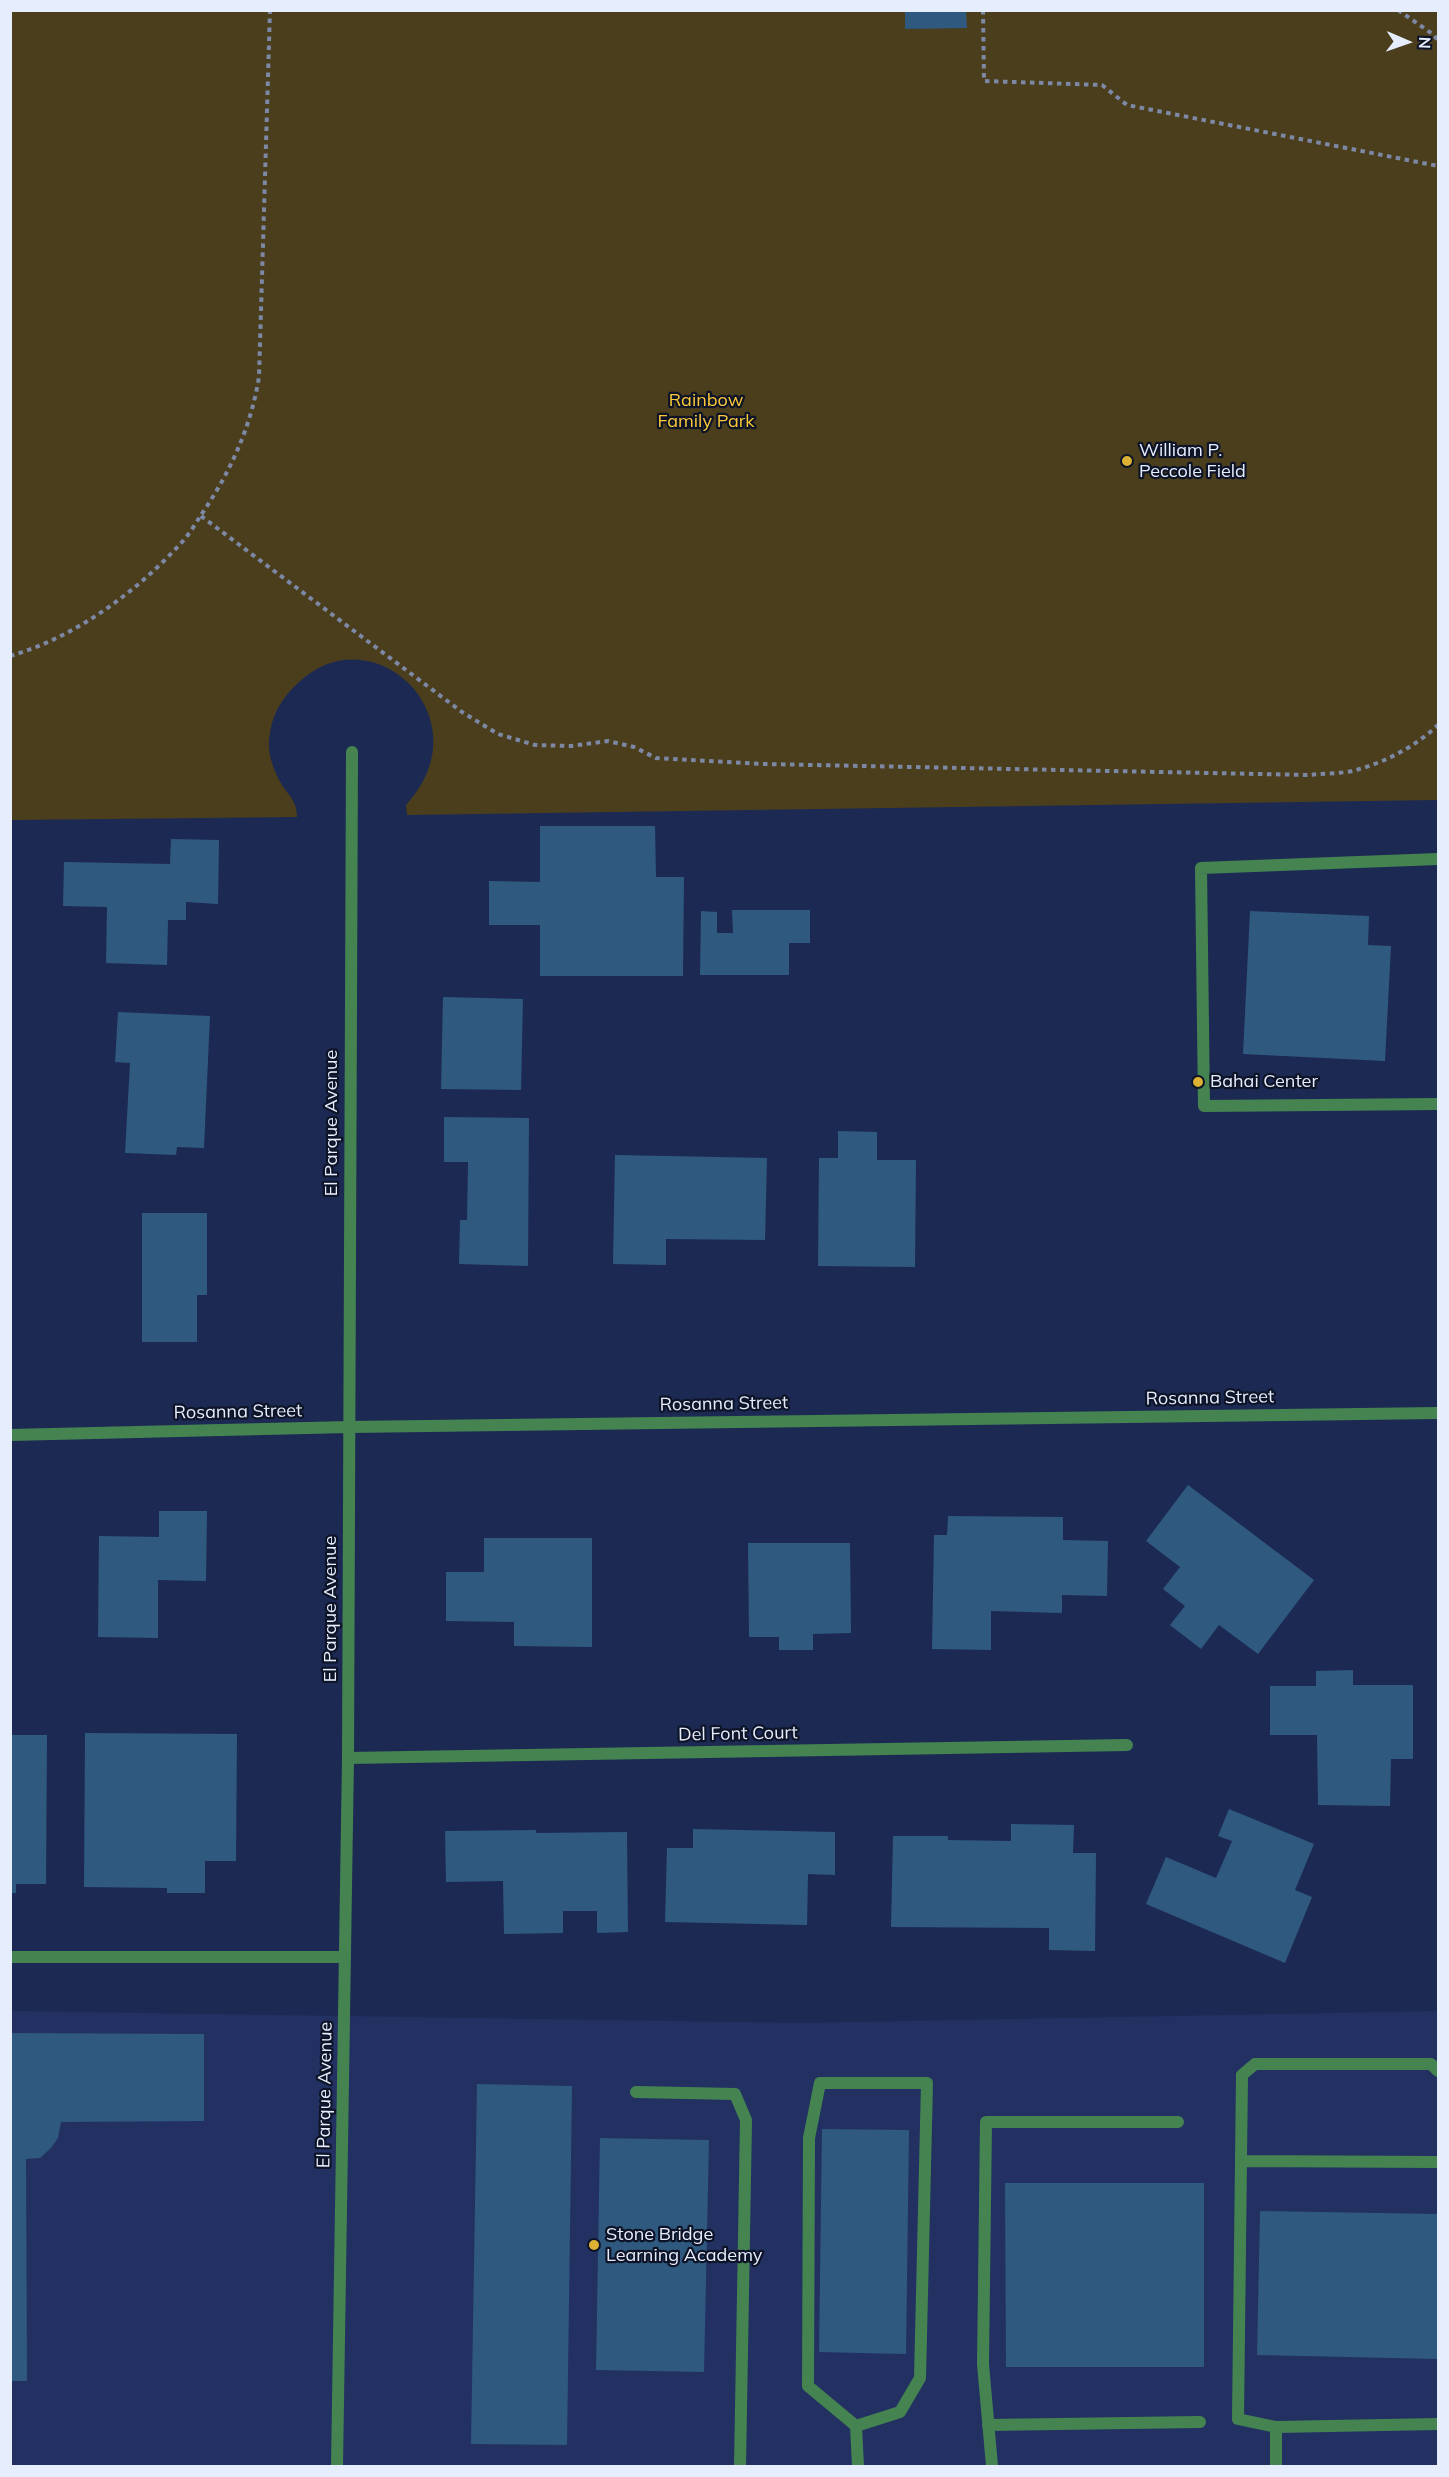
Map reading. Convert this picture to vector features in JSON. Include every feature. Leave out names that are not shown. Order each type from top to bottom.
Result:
[{"type":"street","name":"El Parque Avenue","points":[[337,2466],[348,1758],[352,752]]},
{"type":"street","points":[[1438,859],[1201,868],[1204,1106],[1438,1104]]},
{"type":"street","name":"Rosanna Street","points":[[10,1435],[349,1427],[1438,1413]]},
{"type":"street","name":"Del Font Court","points":[[348,1758],[1127,1745]]},
{"type":"street","points":[[10,1957],[345,1958]]},
{"type":"street","points":[[1438,2070],[1431,2064],[1255,2064],[1242,2075],[1238,2419],[1276,2427],[1438,2424]]},
{"type":"street","points":[[856,2426],[900,2412],[920,2378],[927,2083],[820,2083],[808,2138],[808,2386],[856,2426],[858,2466]]},
{"type":"street","points":[[636,2092],[735,2094],[746,2120],[740,2466]]},
{"type":"street","points":[[992,2466],[983,2364],[986,2122],[1178,2122]]},
{"type":"street","points":[[1241,2161],[1438,2162]]},
{"type":"street","points":[[988,2424],[1200,2422]]},
{"type":"street","points":[[1276,2427],[1276,2466]]},
{"type":"path","points":[[10,656],[61,636],[107,609],[146,578],[185,540],[218,490],[242,440],[254,409],[260,377],[270,10]]},
{"type":"path","points":[[983,10],[984,81],[1102,85],[1127,105],[1438,166]]},
{"type":"path","points":[[1398,10],[1434,35],[1438,41]]},
{"type":"path","points":[[201,516],[462,712],[498,734],[535,745],[571,746],[608,741],[634,747],[656,758],[764,764],[1309,775],[1355,771],[1424,739],[1438,725]]},
{"type":"shaded area","points":[[11,2011],[802,2023],[1438,2011],[1438,2466],[11,2466]]},
{"type":"green space","name":"Rainbow Family Park","points":[[10,11],[1438,11],[1438,800],[407,815],[406,805],[427,772],[433,740],[427,710],[410,685],[386,667],[358,660],[327,664],[298,683],[283,699],[276,712],[269,740],[271,760],[279,779],[294,803],[297,817],[11,820]]},
{"type":"building","points":[[905,10],[966,10],[967,28],[905,29]]},
{"type":"building","points":[[540,826],[655,826],[656,877],[684,877],[683,976],[540,976],[540,925],[489,925],[489,881],[540,882]]},
{"type":"building","points":[[171,839],[219,840],[218,904],[186,902],[186,920],[168,920],[167,965],[106,963],[107,907],[63,906],[64,862],[170,864]]},
{"type":"building","points":[[732,910],[810,910],[810,943],[789,943],[789,975],[700,975],[701,911],[717,912],[717,933],[733,933]]},
{"type":"building","points":[[1250,911],[1369,916],[1368,945],[1391,946],[1385,1061],[1243,1054]]},
{"type":"building","points":[[443,997],[523,999],[521,1090],[441,1089]]},
{"type":"building","points":[[118,1012],[210,1016],[204,1148],[177,1147],[176,1155],[125,1153],[130,1063],[115,1062]]},
{"type":"building","points":[[444,1117],[529,1118],[528,1266],[459,1264],[460,1220],[467,1220],[468,1162],[444,1162]]},
{"type":"building","points":[[838,1131],[877,1132],[877,1160],[916,1160],[915,1267],[818,1266],[819,1158],[838,1158]]},
{"type":"building","points":[[615,1155],[767,1158],[765,1240],[666,1239],[666,1265],[613,1264]]},
{"type":"building","points":[[142,1213],[207,1213],[207,1295],[197,1295],[197,1342],[142,1342]]},
{"type":"building","points":[[1188,1485],[1314,1580],[1258,1654],[1219,1625],[1201,1649],[1170,1625],[1185,1606],[1163,1589],[1180,1567],[1146,1541]]},
{"type":"building","points":[[159,1511],[207,1511],[206,1581],[158,1580],[158,1638],[98,1637],[99,1536],[159,1537]]},
{"type":"building","points":[[948,1516],[1063,1517],[1063,1540],[1108,1541],[1107,1596],[1062,1595],[1062,1613],[991,1611],[991,1650],[932,1649],[934,1535],[947,1535]]},
{"type":"building","points":[[484,1538],[592,1538],[592,1647],[514,1646],[514,1622],[446,1621],[446,1572],[484,1572]]},
{"type":"building","points":[[748,1543],[850,1543],[851,1633],[813,1634],[813,1650],[779,1650],[779,1637],[749,1637]]},
{"type":"building","points":[[1353,1670],[1353,1685],[1413,1685],[1413,1759],[1391,1759],[1390,1806],[1318,1805],[1317,1735],[1270,1735],[1270,1686],[1316,1686],[1316,1671]]},
{"type":"building","points":[[85,1733],[237,1734],[236,1861],[205,1861],[205,1893],[167,1893],[167,1888],[84,1887]]},
{"type":"building","points":[[10,1735],[47,1735],[46,1884],[16,1884],[16,1893],[10,1893]]},
{"type":"building","points":[[1229,1809],[1314,1844],[1295,1890],[1312,1897],[1285,1963],[1146,1904],[1166,1857],[1216,1878],[1232,1841],[1218,1836]]},
{"type":"building","points":[[1011,1824],[1074,1825],[1073,1853],[1096,1853],[1095,1951],[1049,1950],[1049,1928],[891,1927],[893,1836],[948,1836],[948,1840],[1011,1841]]},
{"type":"building","points":[[693,1829],[835,1832],[835,1875],[808,1874],[807,1925],[665,1922],[667,1848],[693,1848]]},
{"type":"building","points":[[536,1830],[536,1833],[627,1832],[628,1932],[597,1933],[597,1911],[563,1911],[563,1933],[504,1934],[503,1881],[446,1882],[445,1831]]},
{"type":"building","points":[[10,2033],[204,2034],[204,2121],[61,2122],[58,2138],[51,2148],[40,2158],[26,2159],[27,2381],[10,2381]]},
{"type":"building","points":[[477,2084],[572,2086],[567,2445],[471,2444]]},
{"type":"building","points":[[822,2129],[909,2130],[906,2354],[819,2352]]},
{"type":"building","points":[[600,2138],[709,2140],[704,2372],[596,2370]]},
{"type":"building","points":[[1005,2183],[1204,2183],[1204,2367],[1006,2367]]},
{"type":"building","points":[[1260,2211],[1438,2214],[1438,2359],[1257,2355]]},
{"type":"place","name":"William P. Peccole Field","points":[[1127,461]]},
{"type":"place","name":"Bahai Center","points":[[1198,1082]]},
{"type":"place","name":"Stone Bridge Learning Academy","points":[[594,2245]]}]
